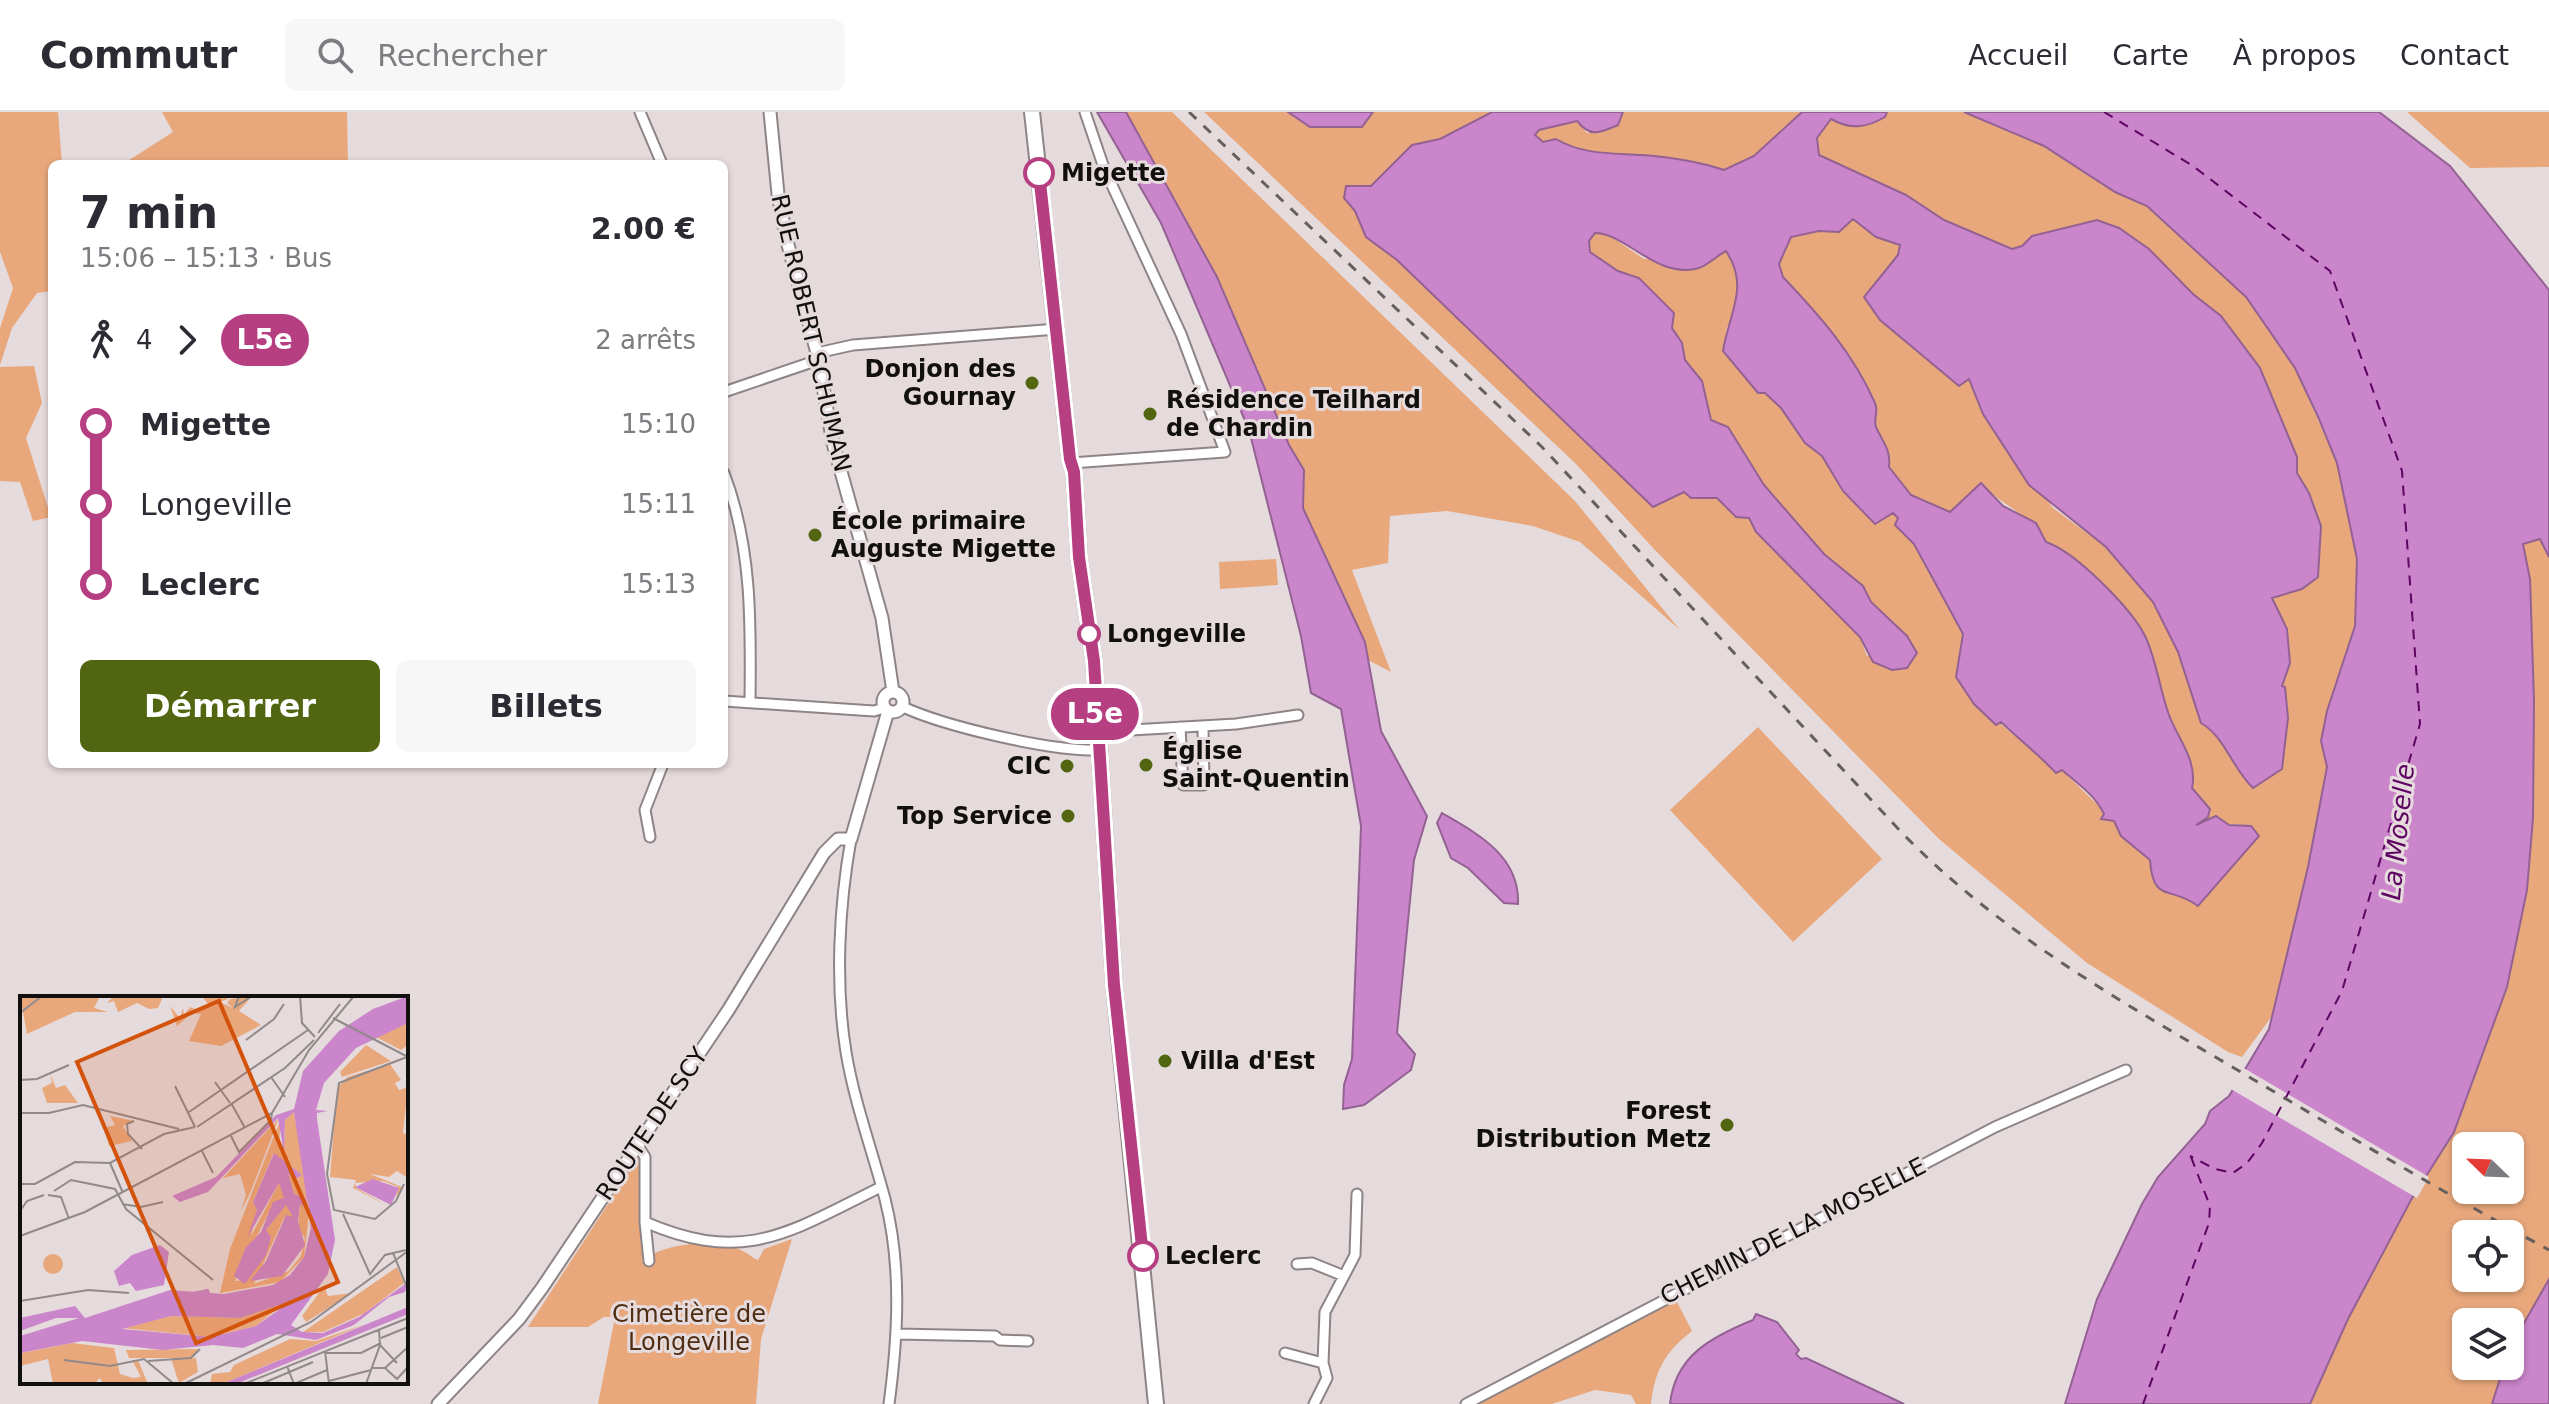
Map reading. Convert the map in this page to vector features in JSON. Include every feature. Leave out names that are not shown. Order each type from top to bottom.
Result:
[{"type":"main road","points":[[1032,112],[1085,608],[1094,661],[1114,985],[1156,1404]]},
{"type":"street","points":[[640,112],[660,160]]},
{"type":"street","name":"RUE ROBERT SCHUMAN","points":[[770,112],[781,210],[818,356],[833,443],[882,618],[893,692]]},
{"type":"street","points":[[1071,463],[1225,452],[1181,334],[1104,168],[1085,112]]},
{"type":"street","points":[[728,390],[853,345],[1057,329]]},
{"type":"street","points":[[728,484],[751,593],[750,701]]},
{"type":"street","points":[[889,1404],[897,1334],[895,1269],[881,1187],[844,1039],[843,916],[851,839],[886,710],[883,699],[893,692],[902,697],[903,707]]},
{"type":"street","points":[[728,701],[895,713],[903,707]]},
{"type":"street","points":[[903,707],[1030,742],[1067,749],[1098,750]]},
{"type":"street","points":[[1096,732],[1203,726],[1298,715]]},
{"type":"street","points":[[1180,727],[1183,785],[1204,785],[1203,726]]},
{"type":"street","points":[[650,837],[645,810],[661,768]]},
{"type":"street","name":"ROUTE DE SCY","points":[[438,1404],[519,1319],[729,1009],[824,853],[838,839],[851,839]]},
{"type":"street","name":"CHEMIN DE LA MOSELLE","points":[[1466,1404],[1995,1127],[2126,1070]]},
{"type":"street","points":[[638,1146],[645,1157],[645,1222],[649,1261]]},
{"type":"street","points":[[645,1222],[691,1239],[724,1243],[759,1240],[785,1235],[881,1187]]},
{"type":"street","points":[[1314,1404],[1325,1388],[1327,1378],[1323,1363],[1325,1312],[1355,1255],[1357,1194]]},
{"type":"street","points":[[1297,1264],[1312,1263],[1344,1276]]},
{"type":"street","points":[[897,1334],[995,1336],[1000,1340],[1028,1341]]},
{"type":"street","points":[[1285,1353],[1323,1363]]},
{"type":"green space","points":[[0,112],[58,112],[62,160],[48,160],[48,292],[37,293],[12,328],[0,365],[0,328],[13,288],[0,252]]},
{"type":"green space","points":[[162,112],[347,112],[348,160],[129,160],[173,132]]},
{"type":"green space","points":[[1126,112],[1172,112],[1575,501],[1680,630],[1580,542],[1533,526],[1447,511],[1390,516],[1388,563],[1352,570],[1391,672],[1368,660],[1365,642],[1303,508],[1304,470],[1289,445],[1217,277]]},
{"type":"green space","points":[[1204,112],[1288,112],[1310,127],[1362,127],[1373,112],[1492,112],[1440,139],[1412,145],[1370,186],[1344,198],[1355,211],[1366,237],[1397,260],[1652,506],[1684,492],[1691,498],[1717,498],[1736,517],[1749,518],[1756,532],[1860,637],[1867,656],[1907,636],[1871,602],[1863,586],[1824,554],[1764,485],[1728,427],[1711,420],[1702,381],[1685,360],[1682,343],[1639,278],[1619,271],[1590,252],[1589,241],[1595,233],[1606,233],[1644,259],[1716,257],[1726,251],[1735,270],[1737,290],[1726,331],[1765,393],[1781,408],[1805,443],[1822,456],[1843,491],[1874,524],[1893,513],[1898,518],[1896,525],[1914,544],[1963,634],[1956,677],[1991,716],[2056,773],[2062,770],[2114,821],[2121,836],[2150,861],[2161,885],[2198,905],[2259,835],[2237,824],[2196,825],[2210,809],[2192,788],[2190,759],[2169,715],[2150,647],[2139,626],[2117,598],[2087,569],[2046,542],[2033,525],[1981,484],[1950,512],[1911,495],[1889,467],[1888,451],[1875,424],[1876,406],[1867,385],[1823,321],[1783,277],[1779,263],[1791,237],[1819,231],[1839,232],[1853,219],[1876,237],[1900,245],[1898,255],[1864,297],[1959,385],[1969,378],[1983,414],[2053,508],[2106,547],[2153,602],[2178,652],[2201,723],[2216,736],[2253,788],[2282,769],[2288,718],[2281,687],[2290,663],[2287,629],[2272,598],[2302,589],[2318,577],[2321,526],[2309,493],[2297,473],[2297,457],[2260,368],[2221,316],[2193,294],[2149,249],[2061,230],[2032,236],[2022,246],[2012,249],[1944,220],[1906,195],[1819,155],[1817,138],[1831,118],[1885,117],[1887,112],[1964,112],[2044,146],[2115,192],[2147,206],[2246,297],[2295,368],[2337,463],[2357,559],[2355,626],[2327,711],[2321,741],[2327,767],[2308,867],[2272,1016],[2242,1057],[2228,1052],[2087,963],[1939,839],[1654,549],[1576,464]]},
{"type":"green space","points":[[1623,112],[1803,114],[1754,157],[1724,170],[1673,158],[1587,151],[1556,139],[1543,142],[1535,135],[1539,130],[1577,121],[1587,133],[1621,118]]},
{"type":"green space","points":[[2407,112],[2549,112],[2549,167],[2470,168]]},
{"type":"green space","points":[[34,366],[42,403],[26,438],[48,508],[48,518],[33,521],[20,482],[0,481],[0,367]]},
{"type":"green space","points":[[2540,539],[2549,557],[2549,1279],[2524,1323],[2524,1308],[2452,1308],[2452,1380],[2500,1380],[2492,1404],[2310,1404],[2348,1319],[2411,1200],[2452,1135],[2452,1204],[2524,1204],[2524,1132],[2454,1132],[2527,890],[2533,818],[2534,701],[2530,579],[2522,544]]},
{"type":"green space","points":[[1276,559],[1278,585],[1220,589],[1219,562]]},
{"type":"green space","points":[[1758,727],[1882,859],[1793,942],[1670,810]]},
{"type":"green space","name":"Cimetière de Longeville","points":[[638,1158],[642,1161],[642,1262],[653,1259],[653,1254],[662,1250],[700,1244],[739,1249],[758,1260],[764,1249],[792,1239],[761,1339],[756,1404],[598,1404],[615,1317],[604,1317],[588,1327],[528,1327]]},
{"type":"green space","points":[[1673,1294],[1692,1331],[1668,1354],[1655,1381],[1651,1404],[1636,1404],[1631,1395],[1595,1390],[1552,1404],[1466,1404]]},
{"type":"water","points":[[1097,112],[1126,112],[1217,277],[1289,445],[1304,470],[1303,508],[1365,642],[1381,731],[1427,816],[1414,860],[1397,1033],[1415,1054],[1411,1070],[1364,1105],[1343,1109],[1344,1085],[1352,1059],[1361,826],[1341,709],[1311,693],[1301,636],[1249,430],[1161,223]]},
{"type":"water","points":[[1288,112],[1373,112],[1362,127],[1310,127]]},
{"type":"water","points":[[1492,112],[1623,112],[1618,125],[1600,132],[1591,132],[1577,121],[1539,130],[1535,135],[1543,142],[1556,139],[1587,151],[1673,158],[1724,170],[1754,156],[1802,112],[1887,112],[1878,121],[1858,126],[1831,119],[1817,138],[1819,155],[1906,195],[1944,220],[2012,249],[2022,246],[2032,236],[2097,220],[2119,228],[2149,249],[2193,294],[2221,316],[2260,368],[2297,457],[2297,473],[2309,493],[2321,526],[2318,577],[2302,589],[2272,598],[2287,629],[2290,663],[2282,686],[2285,687],[2288,718],[2282,769],[2253,788],[2216,736],[2201,723],[2178,652],[2153,602],[2106,547],[2029,485],[1983,414],[1969,379],[1959,386],[1880,320],[1864,297],[1898,255],[1900,245],[1876,237],[1853,219],[1839,232],[1819,231],[1791,237],[1779,264],[1783,277],[1823,321],[1857,368],[1876,406],[1875,424],[1888,451],[1889,467],[1911,495],[1950,512],[1981,483],[2003,506],[2036,523],[2046,542],[2087,569],[2117,598],[2139,626],[2150,647],[2169,715],[2190,759],[2192,788],[2210,809],[2208,817],[2196,825],[2216,816],[2229,825],[2251,826],[2259,836],[2198,906],[2159,888],[2150,860],[2121,836],[2114,821],[2101,819],[2104,814],[2091,795],[2062,770],[2056,773],[2001,722],[1996,725],[1974,704],[1956,677],[1963,634],[1914,544],[1895,525],[1898,518],[1893,513],[1875,524],[1843,491],[1822,456],[1805,443],[1781,408],[1765,393],[1758,393],[1723,351],[1737,288],[1733,264],[1726,251],[1702,267],[1684,270],[1669,268],[1607,235],[1595,233],[1589,241],[1590,252],[1618,271],[1639,278],[1674,313],[1672,328],[1682,343],[1685,360],[1702,381],[1711,420],[1728,427],[1764,485],[1824,554],[1863,586],[1871,602],[1907,636],[1917,653],[1907,668],[1892,670],[1873,662],[1860,637],[1756,532],[1749,518],[1736,517],[1717,498],[1691,498],[1684,492],[1653,507],[1397,260],[1366,237],[1355,211],[1344,198],[1346,186],[1371,186],[1412,145],[1440,139]]},
{"type":"water","name":"La Moselle","points":[[1964,112],[2379,112],[2450,166],[2549,290],[2549,557],[2540,539],[2523,544],[2530,579],[2534,701],[2533,818],[2527,890],[2507,987],[2454,1132],[2411,1200],[2348,1319],[2310,1404],[2065,1404],[2097,1299],[2142,1204],[2158,1177],[2205,1124],[2210,1111],[2229,1096],[2269,1029],[2308,867],[2327,767],[2321,741],[2327,711],[2355,626],[2357,559],[2337,463],[2319,419],[2295,368],[2246,297],[2147,206],[2115,192],[2044,146]]},
{"type":"water","points":[[1442,813],[1494,848],[1512,872],[1518,904],[1504,903],[1468,868],[1451,858],[1437,823]]},
{"type":"water","points":[[2549,1279],[2549,1404],[2492,1404],[2500,1380],[2524,1380],[2524,1323]]},
{"type":"water","points":[[1756,1314],[1777,1322],[1799,1350],[1796,1354],[1801,1359],[1806,1358],[1904,1404],[1670,1404],[1673,1387],[1687,1361],[1710,1341],[1753,1320]]},
{"type":"pier","points":[[2242,1067],[2429,1177],[2417,1198],[2229,1088]]},
{"type":"ferry route","points":[[2104,112],[2193,166],[2330,271],[2402,471],[2420,724],[2342,991],[2262,1143],[2247,1163],[2233,1173],[2215,1169],[2190,1156]]},
{"type":"ferry route","points":[[2143,1404],[2209,1223],[2210,1206],[2191,1157]]},
{"type":"railway","points":[[1189,112],[1542,447],[1904,835],[1979,902],[2059,961],[2143,1014],[2549,1250]]},
{"type":"bus line","name":"L5e","points":[[1039,173],[1070,459],[1074,472],[1079,557],[1094,661],[1114,985],[1143,1256]]},
{"type":"place","name":"Migette","points":[[1039,173]]},
{"type":"place","name":"Donjon des Gournay","points":[[1032,383]]},
{"type":"place","name":"Résidence Teilhard de Chardin","points":[[1150,414]]},
{"type":"place","name":"École primaire Auguste Migette","points":[[815,535]]},
{"type":"place","name":"Longeville","points":[[1089,634]]},
{"type":"place","name":"Église Saint-Quentin","points":[[1146,765]]},
{"type":"place","name":"CIC","points":[[1067,766]]},
{"type":"place","name":"Top Service","points":[[1068,816]]},
{"type":"place","name":"Villa d'Est","points":[[1165,1061]]},
{"type":"place","name":"Forest Distribution Metz","points":[[1727,1125]]},
{"type":"place","name":"Leclerc","points":[[1143,1256]]}]
